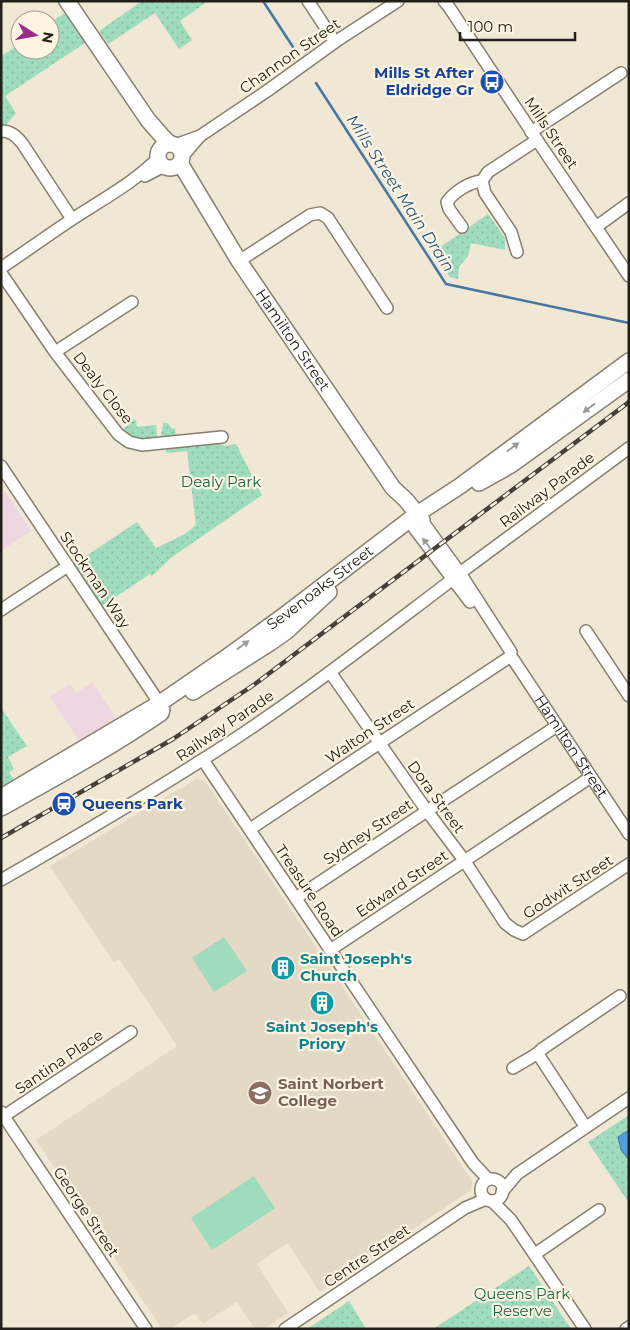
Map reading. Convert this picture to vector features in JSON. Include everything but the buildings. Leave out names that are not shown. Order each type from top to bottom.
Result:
[{"type":"main road","name":"Hamilton Street","points":[[67,1],[148,120],[155,141],[170,156],[196,191],[239,261],[416,521]]},
{"type":"main road","name":"Sevenoaks Street","points":[[1,797],[162,707],[270,643],[325,595],[460,486],[629,361]]},
{"type":"main road","name":"Sevenoaks Street","points":[[416,521],[511,465],[629,380]]},
{"type":"main road","name":"Sevenoaks Street","points":[[1,808],[129,734],[162,707]]},
{"type":"street","points":[[308,1],[335,42]]},
{"type":"street","name":"Channon Street","points":[[170,156],[268,91],[335,42],[398,1]]},
{"type":"street","name":"Mills Street","points":[[447,3],[629,276]]},
{"type":"street","points":[[462,228],[448,209],[447,202],[451,196],[467,186],[482,181],[488,172],[534,136],[621,73]]},
{"type":"street","points":[[1,131],[14,134],[22,143],[72,219]]},
{"type":"street","points":[[1,268],[72,219],[170,156]]},
{"type":"street","points":[[482,181],[485,193],[511,232],[517,252]]},
{"type":"street","points":[[596,228],[629,203]]},
{"type":"street","points":[[239,261],[310,215],[320,213],[328,218],[387,308]]},
{"type":"street","name":"Dealy Close","points":[[1,273],[55,352],[118,434],[129,442],[142,445],[222,437]]},
{"type":"street","points":[[55,352],[132,302]]},
{"type":"street","name":"Railway Parade","points":[[1,880],[203,760],[271,714],[629,448]]},
{"type":"street","name":"Stockman Way","points":[[1,466],[162,707]]},
{"type":"street","name":"Hamilton Street","points":[[416,521],[457,576],[629,834]]},
{"type":"street","points":[[1,610],[68,566]]},
{"type":"street","points":[[586,631],[629,696]]},
{"type":"street","name":"Walton Street","points":[[250,829],[510,655]]},
{"type":"street","name":"Dora Street","points":[[330,672],[426,810],[464,860],[505,923],[523,934]]},
{"type":"street","name":"Sydney Street","points":[[296,898],[426,810],[557,726]]},
{"type":"street","name":"Treasure Road","points":[[203,760],[585,1329]]},
{"type":"street","name":"Edward Street","points":[[330,950],[591,777]]},
{"type":"street","name":"Godwit Street","points":[[523,934],[629,864]]},
{"type":"street","points":[[513,1068],[538,1054],[542,1049],[620,996]]},
{"type":"street","name":"Santina Place","points":[[3,1114],[131,1032]]},
{"type":"street","points":[[538,1054],[585,1126]]},
{"type":"street","name":"Centre Street","points":[[286,1329],[629,1098]]},
{"type":"street","name":"George Street","points":[[3,1114],[146,1329]]},
{"type":"street","points":[[535,1254],[599,1210]]},
{"type":"shaded area","points":[[1,485],[31,531],[1,551]]},
{"type":"shaded area","points":[[92,682],[116,718],[79,741],[50,697],[70,684],[76,693]]},
{"type":"shaded area","name":"Saint Norbert College","points":[[196,779],[205,781],[472,1181],[471,1190],[319,1292],[288,1243],[257,1264],[288,1313],[264,1329],[255,1329],[237,1302],[203,1324],[193,1314],[170,1329],[162,1329],[36,1140],[177,1046],[119,959],[114,962],[50,866]]},
{"type":"green space","points":[[142,1],[208,1],[180,21],[192,40],[179,49],[155,13],[108,44],[99,31]]},
{"type":"green space","points":[[68,11],[88,41],[60,60],[60,16]]},
{"type":"green space","points":[[10,50],[10,60],[59,60],[5,96],[16,113],[6,125],[1,124],[1,56]]},
{"type":"green space","points":[[488,214],[505,238],[505,250],[471,243],[468,256],[459,267],[458,279],[450,277],[433,252]]},
{"type":"green space","points":[[134,419],[137,427],[156,425],[157,437],[138,438],[130,435],[123,429]]},
{"type":"green space","points":[[163,423],[168,423],[172,429],[175,428],[176,436],[161,436]]},
{"type":"green space","name":"Dealy Park","points":[[212,441],[225,446],[236,444],[262,495],[172,557],[152,576],[150,574],[102,606],[73,563],[137,522],[156,548],[185,534],[196,525],[187,451],[166,453],[166,446]]},
{"type":"green space","points":[[1,708],[27,746],[8,757],[14,769],[9,772],[14,780],[1,787]]},
{"type":"green space","points":[[224,937],[247,971],[214,992],[192,958]]},
{"type":"green space","points":[[629,1115],[629,1203],[588,1142]]},
{"type":"green space","points":[[254,1176],[275,1208],[212,1250],[191,1218]]},
{"type":"green space","name":"Queens Park Reserve","points":[[529,1266],[571,1329],[433,1329]]},
{"type":"green space","points":[[349,1301],[366,1329],[307,1329]]},
{"type":"water","points":[[629,1130],[629,1160],[621,1150],[618,1137]]},
{"type":"waterway","name":"Mills Street Main Drain","points":[[263,1],[293,47]]},
{"type":"waterway","name":"Mills Street Main Drain","points":[[316,83],[446,284],[629,323]]},
{"type":"railway","points":[[1,838],[173,739],[255,684],[629,402]]},
{"type":"place","name":"Mills St After Eldridge Gr","points":[[492,82]]},
{"type":"place","name":"Queens Park","points":[[64,804]]},
{"type":"place","name":"Saint Joseph's Church","points":[[283,968]]},
{"type":"place","name":"Saint Joseph's Priory","points":[[322,1003]]},
{"type":"place","name":"Saint Norbert College","points":[[260,1093]]}]
